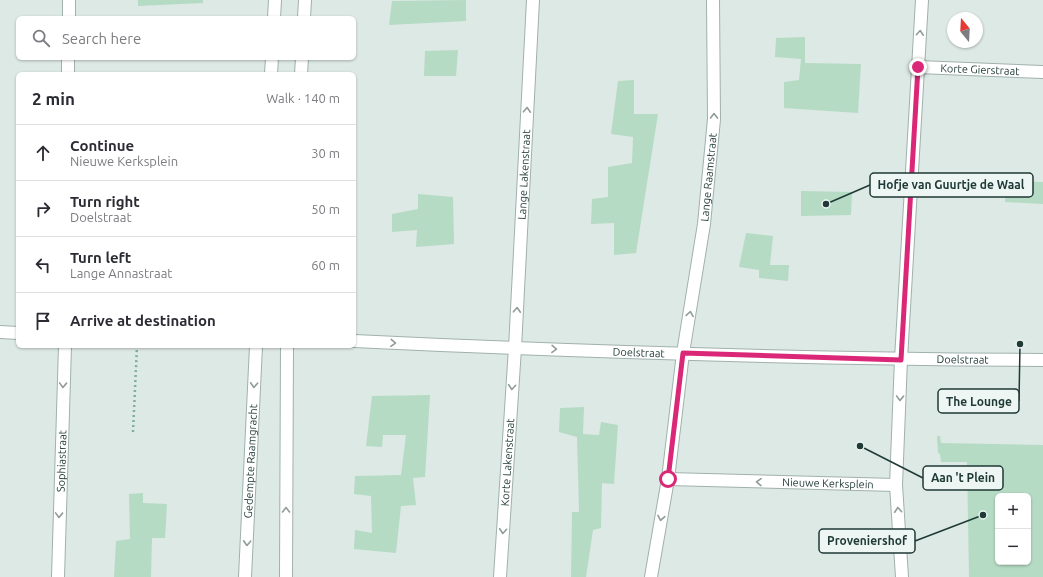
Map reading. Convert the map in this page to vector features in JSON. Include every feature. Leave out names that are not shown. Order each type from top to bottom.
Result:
[{"type":"street","points":[[69,0],[69,16]]},
{"type":"street","points":[[274,16],[276,0]]},
{"type":"street","points":[[304,16],[305,0]]},
{"type":"street","name":"Lange Lakenstraat","points":[[515,348],[533,0]]},
{"type":"street","name":"Lange Raamstraat","points":[[683,353],[704,224],[714,120],[713,0]]},
{"type":"street","points":[[902,577],[896,485],[901,360],[922,0]]},
{"type":"street","points":[[68,60],[68,72]]},
{"type":"street","points":[[271,72],[272,60]]},
{"type":"street","points":[[301,72],[302,60]]},
{"type":"street","name":"Korte Gierstraat","points":[[918,67],[1043,72]]},
{"type":"street","points":[[0,332],[16,333]]},
{"type":"street","name":"Doelstraat","points":[[356,341],[515,348],[901,360],[1043,360]]},
{"type":"street","name":"Sophiastraat","points":[[58,577],[65,348]]},
{"type":"street","name":"Gedempte Raamgracht","points":[[245,577],[256,348]]},
{"type":"street","points":[[286,577],[287,348]]},
{"type":"street","name":"Korte Lakenstraat","points":[[500,577],[515,348]]},
{"type":"street","points":[[651,577],[668,479],[683,353]]},
{"type":"street","name":"Nieuwe Kerksplein","points":[[668,479],[896,485]]},
{"type":"path","points":[[133,432],[137,348]]},
{"type":"green space","points":[[138,0],[203,0],[203,3],[138,6]]},
{"type":"green space","points":[[466,0],[466,21],[389,25],[392,1]]},
{"type":"green space","points":[[805,37],[805,63],[861,64],[858,113],[784,108],[784,82],[799,80],[801,59],[775,57],[776,38]]},
{"type":"green space","points":[[458,50],[456,76],[424,76],[425,51]]},
{"type":"green space","points":[[634,80],[634,114],[658,114],[636,253],[614,255],[614,223],[591,224],[592,199],[608,197],[608,167],[632,163],[633,137],[611,134],[618,81]]},
{"type":"green space","points":[[1007,181],[1043,182],[1043,204],[1005,202]]},
{"type":"green space","points":[[801,191],[852,192],[851,215],[801,216]]},
{"type":"green space","points":[[418,194],[453,197],[454,244],[416,247],[417,230],[392,232],[392,214],[418,209]]},
{"type":"green space","points":[[746,233],[773,236],[770,265],[789,265],[788,281],[759,278],[759,270],[739,267]]},
{"type":"green space","points":[[430,395],[425,477],[413,478],[416,505],[401,506],[396,553],[354,549],[355,530],[372,533],[371,496],[354,494],[355,476],[401,475],[406,435],[383,435],[382,447],[366,446],[372,396]]},
{"type":"green space","points":[[584,407],[583,434],[599,435],[601,422],[618,425],[614,484],[602,483],[601,528],[593,530],[586,577],[571,577],[572,512],[579,512],[577,437],[559,432],[560,408]]},
{"type":"green space","points":[[937,436],[940,436],[941,443],[1043,445],[1043,577],[969,577],[967,462],[941,462],[940,454],[938,453]]},
{"type":"green space","points":[[143,493],[143,503],[167,504],[165,538],[152,538],[151,577],[114,577],[116,541],[130,539],[129,494]]},
{"type":"place","name":"Hofje van Guurtje de Waal","points":[[826,204]]},
{"type":"place","name":"The Lounge","points":[[1020,344]]},
{"type":"place","name":"Aan 't Plein","points":[[860,446]]},
{"type":"place","name":"Proveniershof","points":[[983,515]]},
{"type":"route","points":[[668,479],[683,353],[901,360],[918,67]]}]
